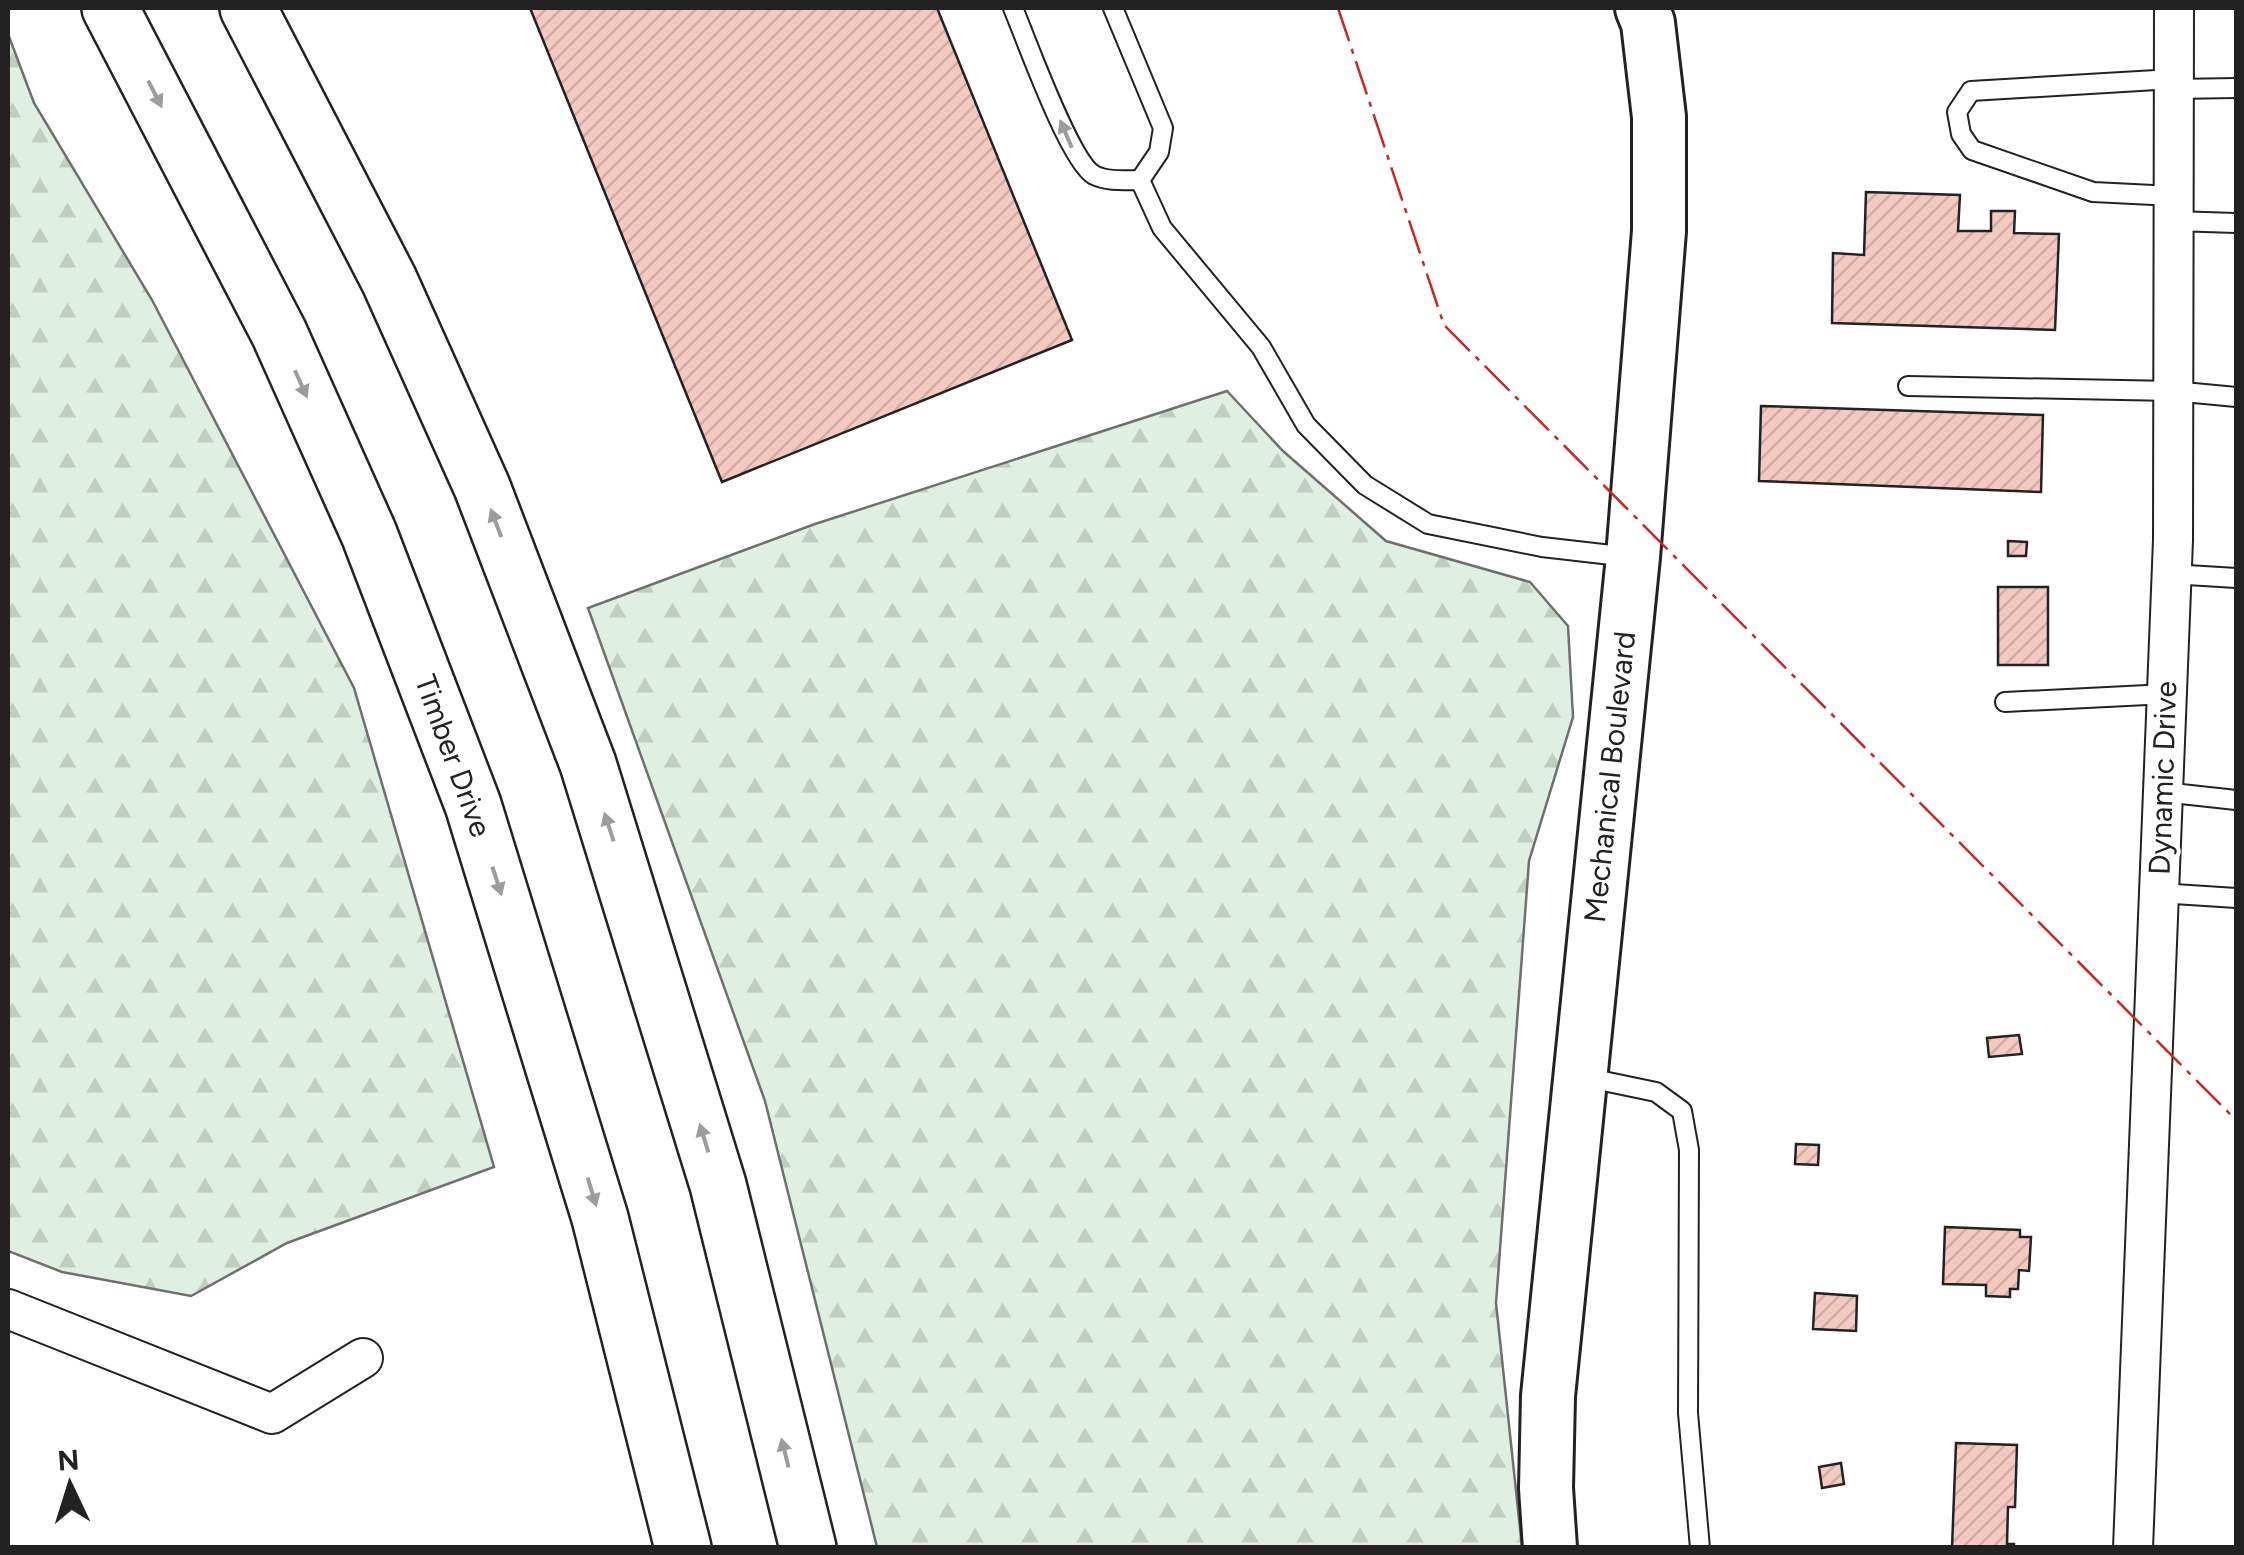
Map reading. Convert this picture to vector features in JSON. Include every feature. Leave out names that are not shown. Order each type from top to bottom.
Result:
[{"type":"main road","name":"Timber Drive","points":[[110,8],[278,333],[369,534],[473,805],[600,1218],[682,1548]]},
{"type":"main road","points":[[248,8],[388,280],[466,453],[588,764],[718,1185],[808,1548]]},
{"type":"street","name":"Mechanical Boulevard","points":[[1550,1548],[1546,1488],[1548,1396],[1634,557],[1659,231],[1659,116],[1648,23],[1642,8]]},
{"type":"street","name":"Dynamic Drive","points":[[2133,1548],[2171,574],[2174,8]]},
{"type":"street","points":[[8,1309],[272,1414],[363,1358]]},
{"type":"lane","points":[[1013,8],[1075,153],[1092,174],[1113,180],[1140,180]]},
{"type":"lane","points":[[1113,8],[1162,128],[1159,152],[1140,180]]},
{"type":"lane","points":[[2236,88],[2174,84],[1971,91],[1957,112],[1961,134],[1972,150],[2094,192],[2236,223]]},
{"type":"lane","points":[[1140,180],[1162,228],[1261,347],[1306,425],[1365,486],[1428,524],[1542,546],[1634,557]]},
{"type":"lane","points":[[1908,386],[2173,391],[2236,397]]},
{"type":"lane","points":[[2171,574],[2236,578]]},
{"type":"lane","points":[[2005,702],[2166,694]]},
{"type":"lane","points":[[2163,792],[2236,800]]},
{"type":"lane","points":[[2159,893],[2236,898]]},
{"type":"lane","points":[[1579,1076],[1656,1092],[1682,1111],[1689,1150],[1688,1414],[1700,1548]]},
{"type":"green space","points":[[8,34],[34,103],[152,300],[354,688],[494,1167],[287,1243],[191,1296],[62,1272],[8,1251]]},
{"type":"green space","points":[[1227,391],[1283,451],[1386,541],[1530,582],[1568,626],[1573,717],[1529,861],[1496,1303],[1522,1547],[877,1547],[765,1101],[588,608],[815,524]]},
{"type":"building","points":[[530,8],[937,8],[1072,340],[722,482]]},
{"type":"building","points":[[1866,192],[1960,195],[1958,231],[1991,231],[1991,211],[2015,211],[2014,233],[2059,234],[2055,330],[1832,323],[1833,253],[1864,255]]},
{"type":"building","points":[[1761,406],[2043,415],[2041,492],[1759,481]]},
{"type":"building","points":[[2008,541],[2027,542],[2026,556],[2008,556]]},
{"type":"building","points":[[1998,587],[2048,587],[2048,665],[1998,665]]},
{"type":"building","points":[[2019,1035],[2022,1054],[1989,1057],[1987,1038]]},
{"type":"building","points":[[1796,1144],[1819,1145],[1818,1165],[1795,1164]]},
{"type":"building","points":[[1945,1227],[2020,1230],[2020,1237],[2031,1237],[2029,1271],[2019,1270],[2018,1289],[2010,1289],[2010,1297],[1986,1296],[1986,1285],[1943,1284]]},
{"type":"building","points":[[1815,1293],[1857,1296],[1856,1331],[1813,1329]]},
{"type":"building","points":[[1956,1443],[2017,1445],[2015,1507],[2008,1507],[2007,1544],[2014,1544],[2014,1548],[1952,1548]]},
{"type":"building","points":[[1841,1463],[1844,1484],[1822,1488],[1819,1467]]},
{"type":"power","points":[[1338,8],[1444,325],[2236,1120]]}]
